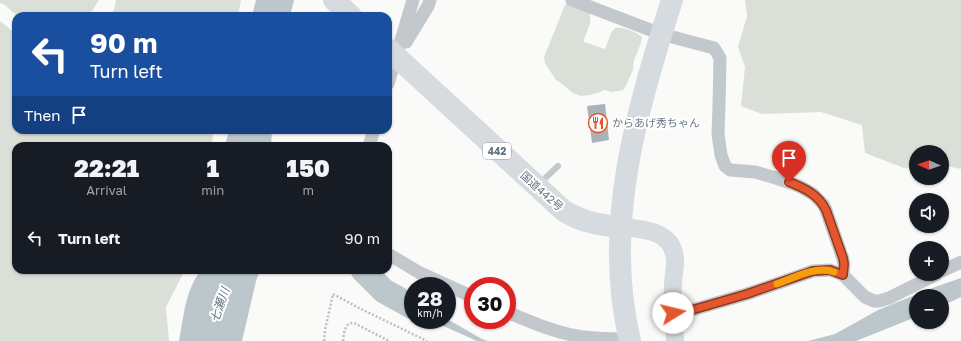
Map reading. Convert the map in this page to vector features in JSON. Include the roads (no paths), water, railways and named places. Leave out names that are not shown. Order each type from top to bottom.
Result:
[{"type":"highway","points":[[334,0],[348,12]]},
{"type":"highway","points":[[629,340],[623,309],[619,257],[622,200],[630,152],[642,101],[672,0]]},
{"type":"highway","name":"国道442号","points":[[392,53],[564,212],[585,222],[620,227]]},
{"type":"street","points":[[392,53],[413,0]]},
{"type":"street","points":[[392,53],[428,6],[430,0]]},
{"type":"street","points":[[572,0],[661,34],[714,48],[720,58],[718,134],[723,162],[730,170],[755,172],[789,182],[807,190],[818,198],[826,210],[843,258],[843,275]]},
{"type":"street","points":[[620,227],[650,231],[658,234],[669,242],[672,248],[675,255],[673,277],[675,341]]},
{"type":"street","points":[[392,256],[420,273],[464,293]]},
{"type":"street","points":[[949,268],[961,262]]},
{"type":"street","points":[[673,313],[692,310],[747,294],[813,271],[830,270],[843,275],[865,297],[874,301],[889,298],[923,281]]},
{"type":"street","points":[[516,315],[571,335],[629,340]]},
{"type":"lane","points":[[537,187],[558,166]]},
{"type":"water","points":[[256,0],[294,0],[291,12],[253,12]]},
{"type":"water","points":[[228,134],[272,134],[271,142],[226,142]]},
{"type":"water","name":"七瀬川","points":[[198,274],[259,274],[242,341],[179,341],[188,295]]},
{"type":"water","points":[[373,274],[382,274],[404,293],[404,308],[395,304],[383,295]]},
{"type":"water","points":[[961,278],[961,297],[949,303],[949,289],[930,289]]},
{"type":"water","points":[[909,297],[909,320],[856,341],[808,341],[835,334],[878,310]]},
{"type":"water","points":[[456,324],[488,341],[477,341],[450,329],[456,329]]},
{"type":"waterway","points":[[367,274],[384,291],[404,302]]},
{"type":"place","name":"からあげ秀ちゃん","points":[[598,123]]}]
